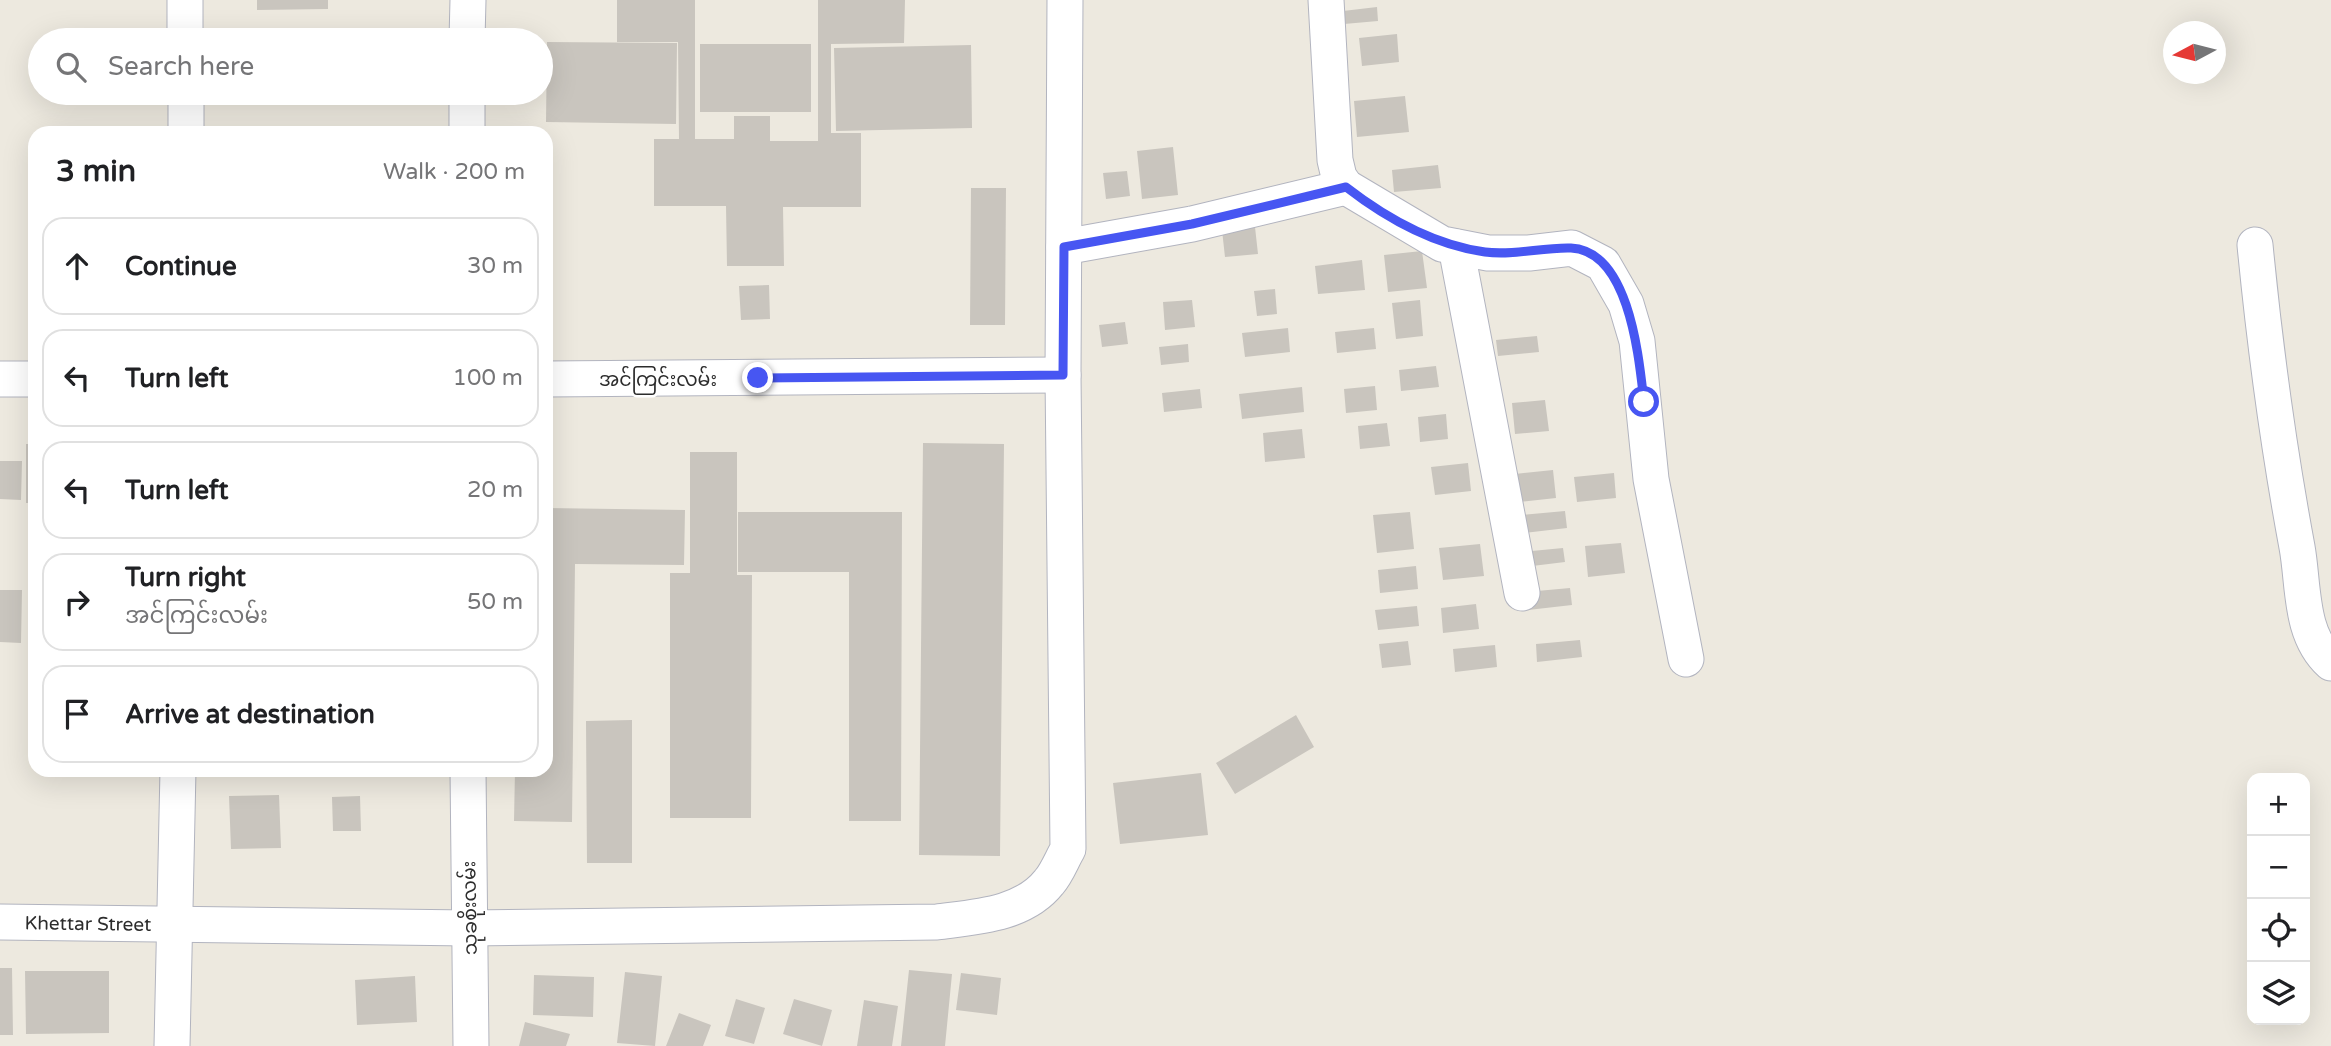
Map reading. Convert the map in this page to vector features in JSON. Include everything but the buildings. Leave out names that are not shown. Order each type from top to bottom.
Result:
[{"type":"street","points":[[185,0],[185,28]]},
{"type":"street","points":[[467,28],[468,0]]},
{"type":"street","name":"Khettar Street","points":[[0,922],[469,928],[937,922],[988,915],[1028,901],[1049,883],[1068,849],[1063,375],[1065,0]]},
{"type":"street","points":[[1326,0],[1335,160],[1339,177],[1346,187],[1442,244],[1488,253],[1529,253],[1572,248],[1604,264],[1614,278],[1626,304],[1637,341],[1651,479],[1686,659]]},
{"type":"street","points":[[186,105],[186,126]]},
{"type":"street","points":[[467,105],[467,126]]},
{"type":"street","points":[[1064,247],[1192,224],[1346,187]]},
{"type":"street","points":[[2255,245],[2270,393],[2299,556],[2300,593],[2312,631],[2331,663]]},
{"type":"street","points":[[1456,247],[1522,593]]},
{"type":"street","name":"အင်ကြင်းလမ်း","points":[[553,379],[1063,375]]},
{"type":"street","points":[[0,379],[28,379]]},
{"type":"street","points":[[172,1046],[178,777]]},
{"type":"street","name":"သုခစိုးလမ်း","points":[[468,777],[471,1046]]},
{"type":"route","points":[[758,378],[1063,375],[1064,247],[1192,224],[1346,187],[1360,198],[1442,244],[1488,253],[1529,253],[1572,248],[1590,254],[1604,264],[1626,304],[1637,341],[1644,402]]}]
